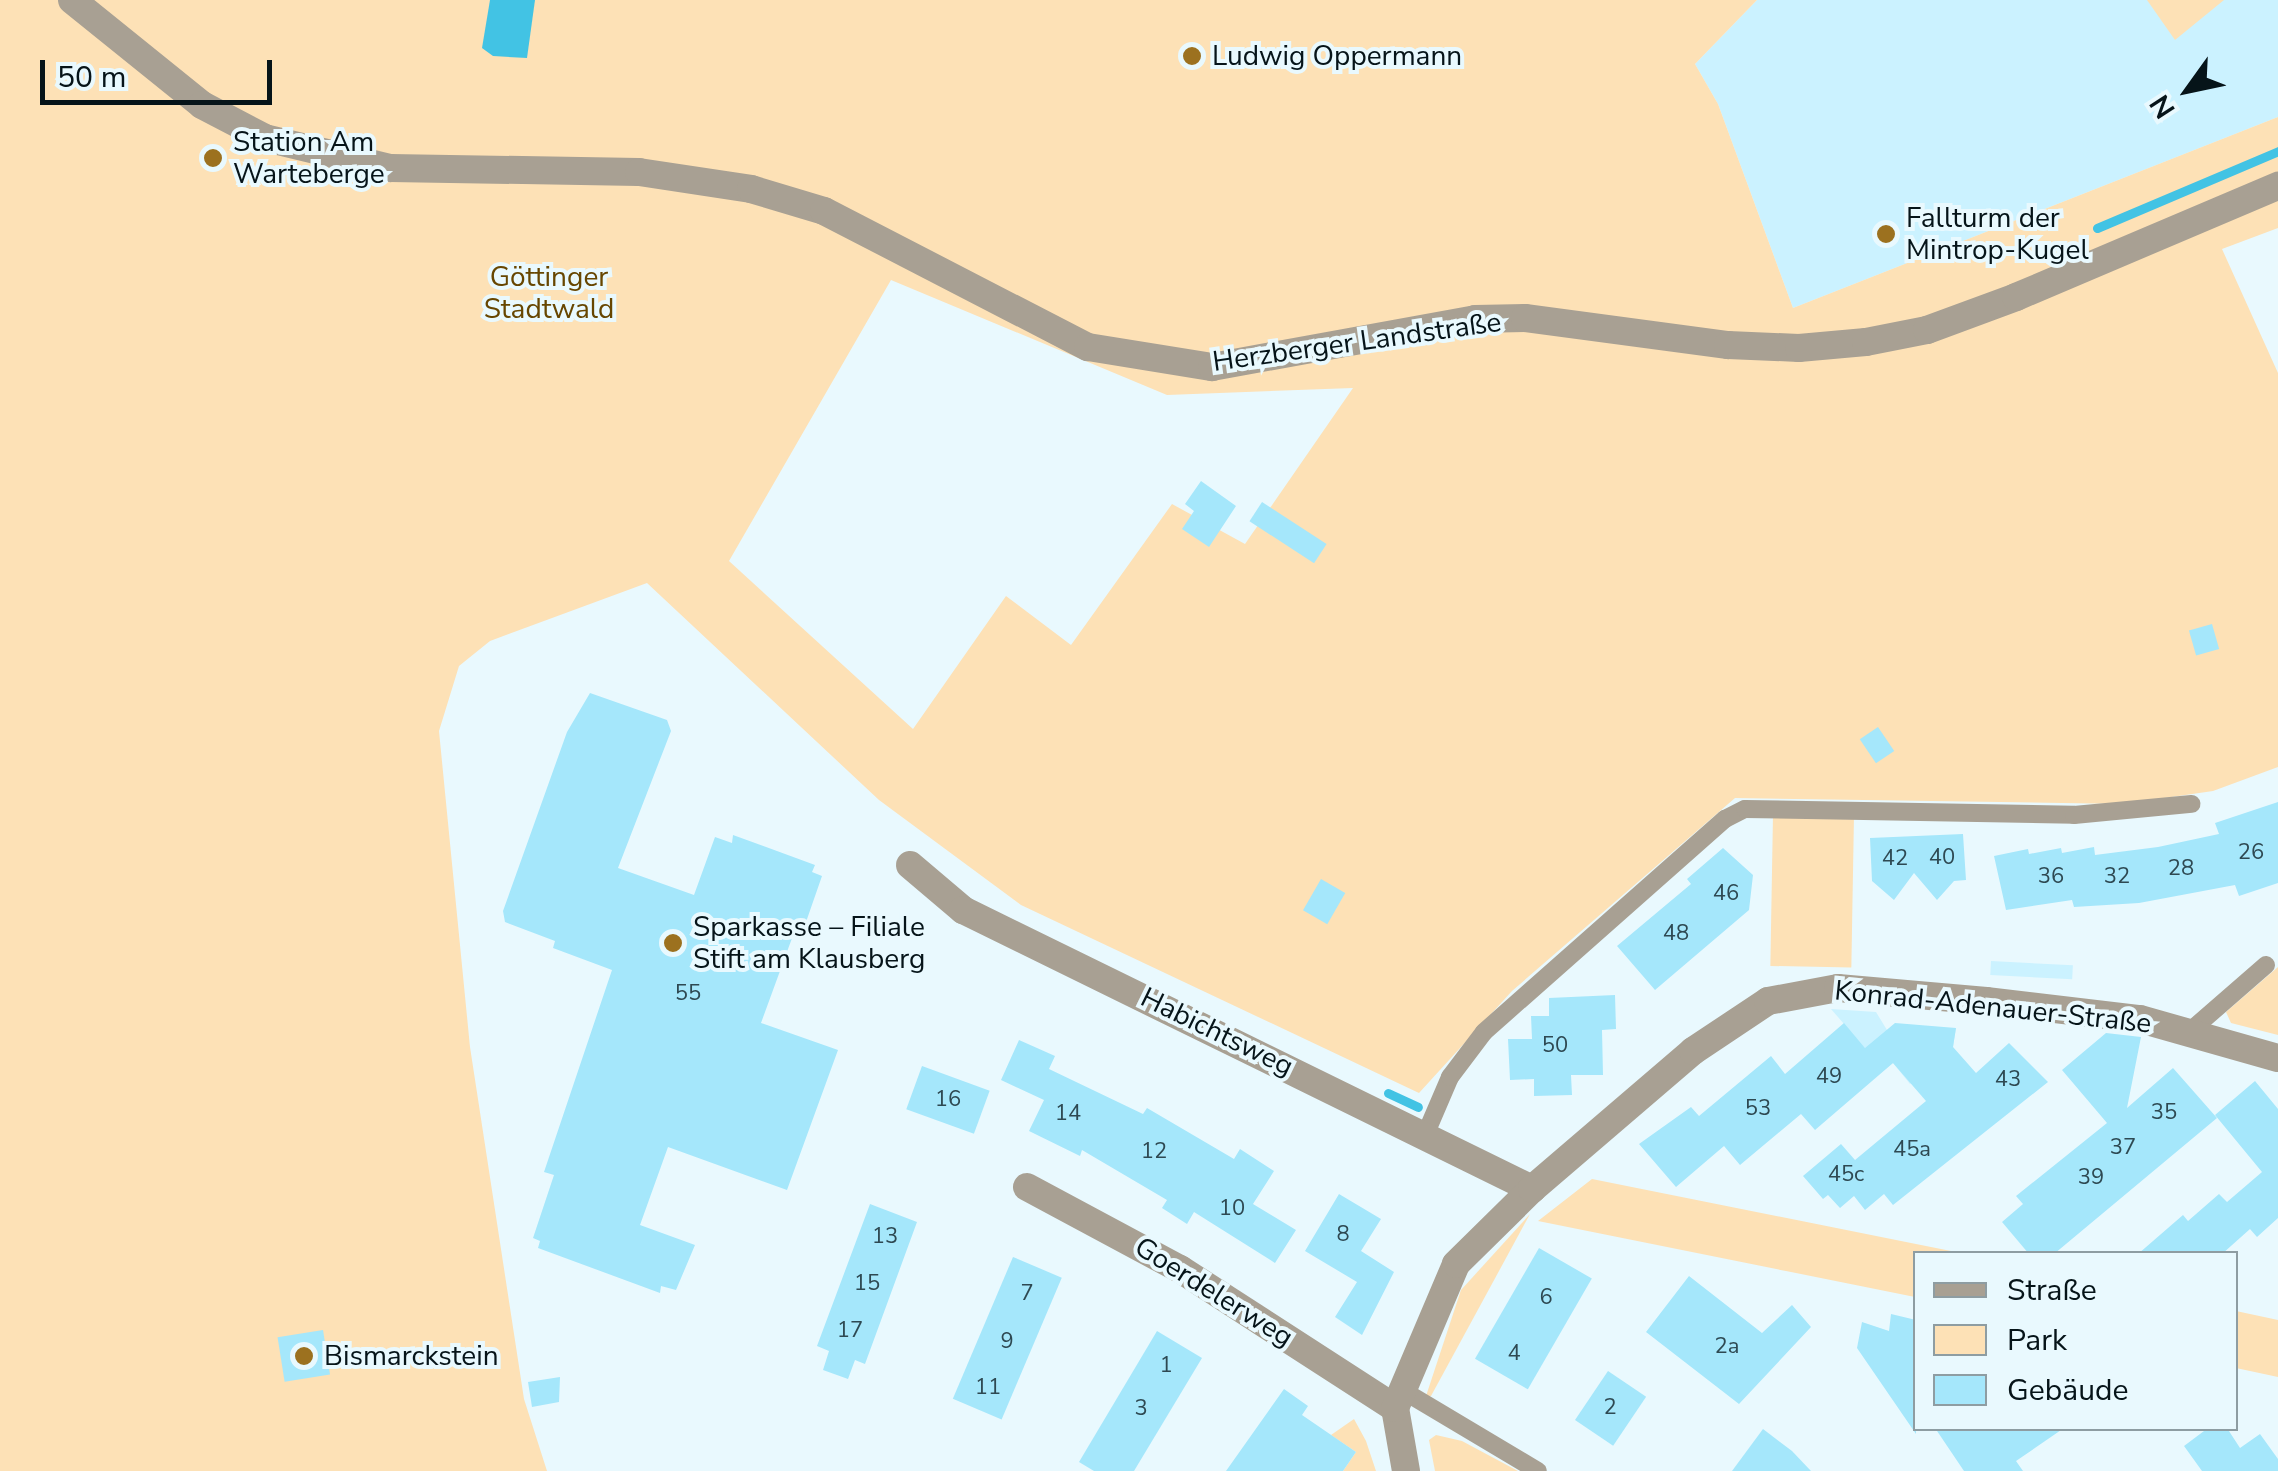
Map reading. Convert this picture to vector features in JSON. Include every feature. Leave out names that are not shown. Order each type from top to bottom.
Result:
[{"type":"street","name":"Herzberger Landstraße","points":[[72,0],[202,105],[266,138],[390,168],[639,172],[751,189],[824,211],[1088,347],[1182,364],[1277,360],[1475,319],[1525,318],[1728,344],[1799,348],[1866,342],[1927,330],[2016,297],[2278,186]]},
{"type":"street","name":"Habichtsweg","points":[[910,865],[963,910],[1532,1188]]},
{"type":"street","name":"Konrad-Adenauer-Straße","points":[[1532,1188],[1731,1022],[1788,994],[1886,990],[2140,1019],[2278,1058]]},
{"type":"street","name":"Goerdelerweg","points":[[1027,1187],[1165,1260],[1398,1399]]},
{"type":"street","points":[[1406,1471],[1398,1399],[1456,1264],[1532,1188]]},
{"type":"lane","points":[[1426,1133],[1450,1077],[1484,1032],[1696,843],[1745,809],[2074,815],[2191,804]]},
{"type":"lane","points":[[2189,1032],[2266,965]]},
{"type":"lane","name":"Goerdelerweg","points":[[1398,1399],[1538,1471]]},
{"type":"shaded area","points":[[1757,0],[2278,0],[2278,117],[1793,308],[1718,104],[1695,64]]},
{"type":"shaded area","points":[[1991,961],[2073,965],[2072,979],[1990,975]]},
{"type":"shaded area","points":[[1831,1009],[1876,1012],[1887,1030],[1956,1028],[1953,1047],[1910,1084],[1893,1063],[1884,1070]]},
{"type":"green space","name":"Göttinger Stadtwald","points":[[0,0],[1757,0],[1695,64],[1718,104],[1793,308],[2278,117],[2278,228],[2222,249],[2278,373],[2278,767],[2213,791],[2123,804],[1735,798],[1512,991],[1419,1093],[1021,905],[879,800],[647,583],[490,641],[459,666],[439,731],[470,1047],[524,1399],[547,1471],[0,1471]],"holes":[[[891,280],[1167,395],[1353,388],[1245,544],[1172,504],[1071,645],[1006,596],[913,729],[729,561]]]},
{"type":"green space","points":[[2147,0],[2224,0],[2175,40]]},
{"type":"green space","points":[[1773,814],[1854,815],[1851,967],[1770,966]]},
{"type":"green space","points":[[2278,967],[2278,1035],[2231,1023],[2226,1012]]},
{"type":"green space","points":[[1592,1179],[1951,1251],[1913,1251],[1913,1297],[1538,1221]]},
{"type":"green space","points":[[1530,1214],[1431,1396],[1426,1396],[1461,1290]]},
{"type":"green space","points":[[2238,1311],[2278,1320],[2278,1377],[2238,1368]]},
{"type":"green space","points":[[1354,1419],[1376,1471],[1343,1471],[1356,1452],[1331,1435]]},
{"type":"green space","points":[[1436,1435],[1462,1441],[1518,1471],[1435,1471],[1429,1440]]},
{"type":"water","points":[[490,0],[535,0],[527,58],[493,56],[482,48]]},
{"type":"building","points":[[1201,481],[1236,506],[1209,547],[1182,529],[1194,511],[1185,504]]},
{"type":"building","points":[[1262,502],[1327,544],[1314,563],[1249,521]]},
{"type":"building","points":[[2212,624],[2219,649],[2196,656],[2189,631]]},
{"type":"building","points":[[590,693],[667,720],[671,731],[618,868],[694,895],[715,837],[732,843],[733,835],[815,865],[812,872],[822,876],[806,922],[799,919],[761,1023],[838,1050],[787,1190],[668,1147],[640,1225],[695,1245],[676,1290],[661,1286],[660,1293],[538,1248],[540,1241],[533,1238],[554,1175],[544,1172],[612,970],[553,948],[555,941],[505,922],[503,911],[567,732]]},
{"type":"building","points":[[1878,727],[1894,751],[1876,763],[1860,739]]},
{"type":"building","points":[[2278,802],[2278,883],[2239,896],[2235,885],[2139,903],[2074,907],[2072,900],[2006,910],[1994,856],[2028,849],[2029,854],[2061,848],[2062,853],[2094,847],[2095,855],[2158,847],[2219,834],[2215,823]]},
{"type":"building","points":[[1963,834],[1966,880],[1954,881],[1937,900],[1914,873],[1894,900],[1872,881],[1870,838]]},
{"type":"building","points":[[1723,848],[1753,875],[1749,910],[1655,990],[1617,946],[1691,884],[1687,879]]},
{"type":"building","points":[[1321,879],[1345,893],[1327,924],[1303,910]]},
{"type":"building","points":[[1615,995],[1616,1029],[1602,1030],[1603,1075],[1571,1075],[1572,1095],[1534,1096],[1534,1079],[1510,1080],[1508,1039],[1532,1039],[1531,1016],[1549,1016],[1549,998]]},
{"type":"building","points":[[1844,1023],[1865,1048],[1895,1023],[1956,1028],[1953,1047],[1976,1073],[2009,1043],[2048,1082],[1893,1205],[1884,1194],[1865,1210],[1854,1196],[1840,1208],[1828,1195],[1823,1199],[1803,1176],[1841,1144],[1855,1160],[1926,1101],[1893,1063],[1815,1130],[1801,1114],[1740,1165],[1724,1146],[1676,1187],[1639,1144],[1691,1107],[1699,1116],[1771,1056],[1785,1074]]},
{"type":"building","points":[[2106,1033],[2141,1037],[2127,1108],[2173,1068],[2217,1118],[2058,1251],[2026,1251],[2002,1222],[2023,1204],[2016,1196],[2107,1123],[2062,1070]]},
{"type":"building","points":[[1019,1040],[1055,1056],[1049,1069],[1143,1114],[1147,1108],[1234,1159],[1240,1149],[1274,1171],[1253,1204],[1296,1230],[1275,1263],[1194,1212],[1187,1224],[1162,1208],[1167,1200],[1082,1150],[1080,1156],[1029,1131],[1044,1100],[1001,1080]]},
{"type":"building","points":[[922,1066],[990,1091],[974,1134],[906,1109]]},
{"type":"building","points":[[2255,1081],[2278,1109],[2278,1218],[2257,1237],[2250,1229],[2225,1251],[2141,1251],[2183,1215],[2188,1221],[2219,1194],[2227,1202],[2262,1172],[2215,1115]]},
{"type":"building","points":[[1339,1194],[1381,1219],[1361,1251],[1394,1272],[1362,1335],[1335,1317],[1357,1282],[1305,1251]]},
{"type":"building","points":[[870,1204],[917,1222],[865,1364],[855,1360],[848,1379],[823,1370],[829,1351],[817,1346]]},
{"type":"building","points":[[1539,1248],[1592,1278],[1528,1389],[1475,1359]]},
{"type":"building","points":[[1013,1257],[1062,1278],[1002,1419],[953,1399]]},
{"type":"building","points":[[1689,1276],[1762,1333],[1792,1305],[1811,1327],[1739,1404],[1646,1332]]},
{"type":"building","points":[[1891,1314],[1913,1319],[1913,1430],[1857,1348],[1862,1322],[1889,1331]]},
{"type":"building","name":"Bismarckstein","points":[[323,1330],[330,1374],[285,1382],[278,1337]]},
{"type":"building","points":[[1157,1331],[1202,1358],[1134,1471],[1094,1471],[1079,1462]]},
{"type":"building","points":[[1608,1371],[1646,1397],[1613,1446],[1575,1420]]},
{"type":"building","points":[[560,1377],[559,1402],[532,1407],[528,1382]]},
{"type":"building","points":[[1284,1389],[1308,1406],[1302,1415],[1356,1452],[1343,1471],[1226,1471]]},
{"type":"building","points":[[1763,1429],[1792,1451],[1811,1471],[1732,1471]]},
{"type":"building","points":[[1937,1431],[2060,1431],[2016,1461],[2023,1471],[1964,1471]]},
{"type":"building","points":[[2204,1431],[2229,1431],[2240,1448],[2260,1434],[2278,1459],[2278,1471],[2202,1471],[2184,1446]]},
{"type":"waterway","points":[[2097,228],[2278,151]]},
{"type":"waterway","points":[[1388,1093],[1418,1107]]},
{"type":"place","name":"Ludwig Oppermann","points":[[1192,56]]},
{"type":"place","name":"Station Am Warteberge","points":[[213,158]]},
{"type":"place","name":"Fallturm der Mintrop-Kugel","points":[[1886,234]]},
{"type":"place","name":"Sparkasse – Filiale Stift am Klausberg","points":[[673,943]]},
{"type":"place","name":"Bismarckstein","points":[[304,1356]]}]
